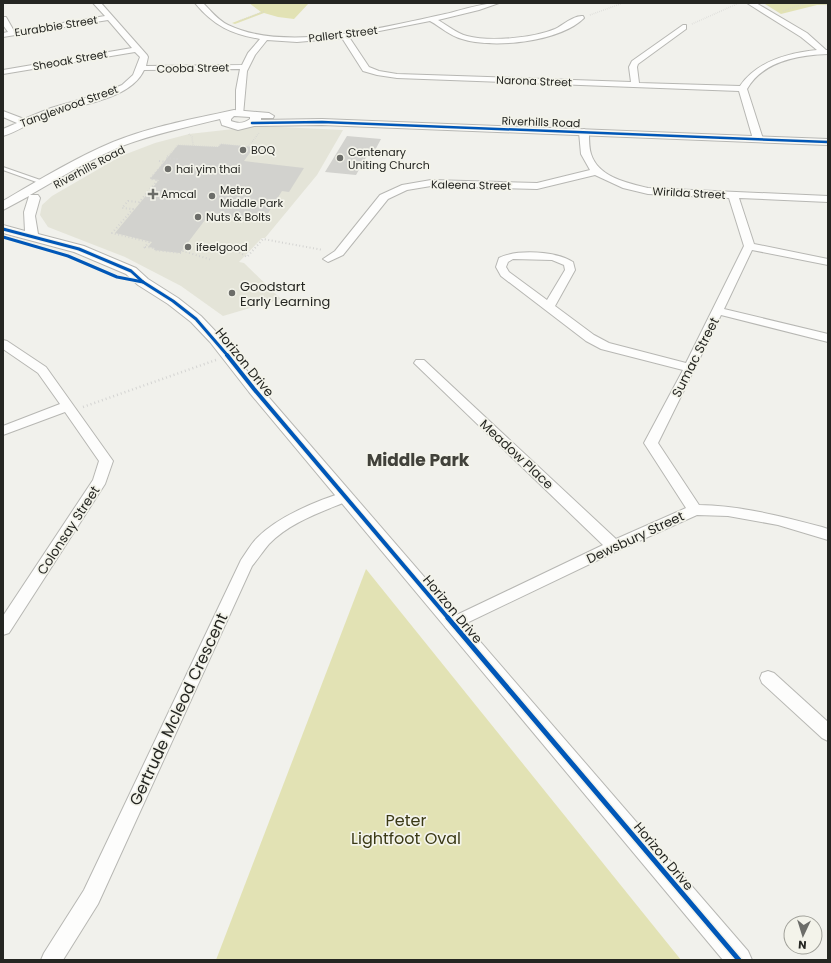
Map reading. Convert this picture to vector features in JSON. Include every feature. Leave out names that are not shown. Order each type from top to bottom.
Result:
[{"type":"street","points":[[97,3],[144,57],[142,68]]},
{"type":"street","name":"Pallert Street","points":[[199,3],[218,22],[226,26],[243,32],[266,37],[297,39],[345,36],[431,19],[494,3]]},
{"type":"street","points":[[751,3],[804,35],[826,52]]},
{"type":"street","name":"Eurabbie Street","points":[[3,35],[109,18]]},
{"type":"street","points":[[431,19],[460,37],[471,39],[524,41],[552,34],[580,18]]},
{"type":"street","points":[[3,19],[12,33]]},
{"type":"street","points":[[635,85],[633,67],[635,63],[683,27]]},
{"type":"street","name":"Narona Street","points":[[345,36],[366,70],[397,76],[742,89]]},
{"type":"street","points":[[240,113],[241,75],[255,48],[266,37]]},
{"type":"street","name":"Sheoak Street","points":[[3,72],[137,49]]},
{"type":"street","points":[[758,139],[742,89],[750,78],[764,67],[790,57],[826,52]]},
{"type":"street","name":"Cooba Street","points":[[142,68],[244,67]]},
{"type":"street","name":"Tanglewood Street","points":[[3,133],[23,122],[53,110],[116,91],[133,82],[142,68]]},
{"type":"street","points":[[240,113],[229,120],[239,126],[255,123]]},
{"type":"street","points":[[240,113],[255,123]]},
{"type":"street","points":[[3,114],[23,122]]},
{"type":"street","name":"Riverhills Road","points":[[4,205],[85,159],[118,144],[161,130],[229,120]]},
{"type":"street","name":"Riverhills Road","points":[[3,218],[34,198],[103,158],[138,142],[229,120]]},
{"type":"street","name":"Riverhills Road","points":[[255,123],[322,122],[828,142]]},
{"type":"street","points":[[584,132],[586,154],[596,172]]},
{"type":"street","name":"Wirilda Street","points":[[596,172],[626,186],[648,191],[733,196],[828,199]]},
{"type":"street","name":"Kaleena Street","points":[[328,259],[339,253],[384,197],[405,187],[431,183],[538,186],[596,172]]},
{"type":"street","points":[[733,196],[749,246],[828,262]]},
{"type":"street","points":[[32,236],[28,212],[34,198]]},
{"type":"street","name":"Horizon Drive","points":[[3,228],[79,249],[131,270],[144,282],[173,301],[196,319],[215,339],[226,355],[452,624],[739,960]]},
{"type":"street","name":"Horizon Drive","points":[[3,237],[28,243],[68,256],[117,277],[144,282]]},
{"type":"street","name":"Sumac Street","points":[[695,510],[651,443],[690,368],[749,246]]},
{"type":"street","points":[[549,306],[570,270],[569,264],[561,259],[552,257],[511,256],[503,260],[501,267],[504,274],[590,338],[605,346],[690,368]]},
{"type":"street","points":[[718,311],[828,338]]},
{"type":"street","name":"Colonsay Street","points":[[3,344],[42,370],[106,461],[100,481],[3,629]]},
{"type":"street","name":"Meadow Place","points":[[420,363],[614,546]]},
{"type":"street","points":[[3,431],[69,409]]},
{"type":"street","name":"Gertrude Mcleod Crescent","points":[[51,960],[91,897],[246,564],[264,541],[276,530],[320,507],[345,497]]},
{"type":"street","name":"Dewsbury Street","points":[[452,624],[614,546],[695,510],[728,511],[826,529]]},
{"type":"street","points":[[768,678],[828,733]]},
{"type":"lane","points":[[3,168],[44,183]]},
{"type":"path","points":[[580,18],[623,3]]},
{"type":"path","points":[[683,27],[739,3]]},
{"type":"path","points":[[773,15],[794,6],[806,3]]},
{"type":"path","points":[[816,3],[828,5]]},
{"type":"path","points":[[226,26],[265,11]]},
{"type":"path","points":[[212,260],[190,252],[183,251],[182,253],[154,250],[155,248],[144,248],[149,242],[112,233],[133,209],[122,208],[128,201],[139,202],[158,180],[150,179],[163,164],[172,165],[177,159],[166,158],[178,145],[218,147],[221,144],[248,147],[259,133],[255,123]]},
{"type":"path","points":[[189,133],[192,137],[193,145]]},
{"type":"path","points":[[159,161],[174,163]]},
{"type":"path","points":[[233,249],[247,257],[263,239],[339,253]]},
{"type":"path","points":[[69,409],[226,355]]},
{"type":"shaded area","points":[[260,126],[343,130],[317,175],[265,238],[262,238],[239,262],[244,263],[281,299],[223,316],[181,286],[125,257],[48,227],[40,215],[42,205],[52,196],[121,156],[155,143],[189,134]]},
{"type":"green space","points":[[249,3],[309,3],[294,19],[264,13],[235,24],[232,23],[261,12]]},
{"type":"green space","points":[[828,3],[828,5],[817,5],[781,14],[765,4]]},
{"type":"green space","name":"Peter Lightfoot Oval","points":[[366,569],[681,960],[216,960]]},
{"type":"building","name":"Centenary Uniting Church","points":[[347,136],[381,139],[373,154],[368,154],[356,175],[325,172]]},
{"type":"building","name":"Metro Middle Park","points":[[221,144],[254,147],[244,161],[304,168],[289,192],[282,191],[265,218],[255,221],[208,216],[180,253],[154,250],[155,248],[148,247],[152,242],[115,233],[159,180],[150,179],[178,145],[218,147]]},
{"type":"cycle path","points":[[252,123],[322,122],[828,142]]},
{"type":"cycle path","points":[[3,229],[79,249],[131,271],[143,282],[173,301],[196,319],[215,339],[254,389],[739,960]]},
{"type":"cycle path","points":[[3,237],[68,256],[117,277],[143,282]]},
{"type":"place","name":"BOQ","points":[[243,150]]},
{"type":"place","name":"Centenary Uniting Church","points":[[340,158]]},
{"type":"place","name":"hai yim thai","points":[[168,169]]},
{"type":"place","name":"Amcal","points":[[153,194]]},
{"type":"place","name":"Metro Middle Park","points":[[212,196]]},
{"type":"place","name":"Nuts & Bolts","points":[[198,217]]},
{"type":"place","name":"ifeelgood","points":[[188,247]]},
{"type":"place","name":"Goodstart Early Learning","points":[[232,293]]},
{"type":"district","name":"Middle Park","points":[[418,460]]}]
